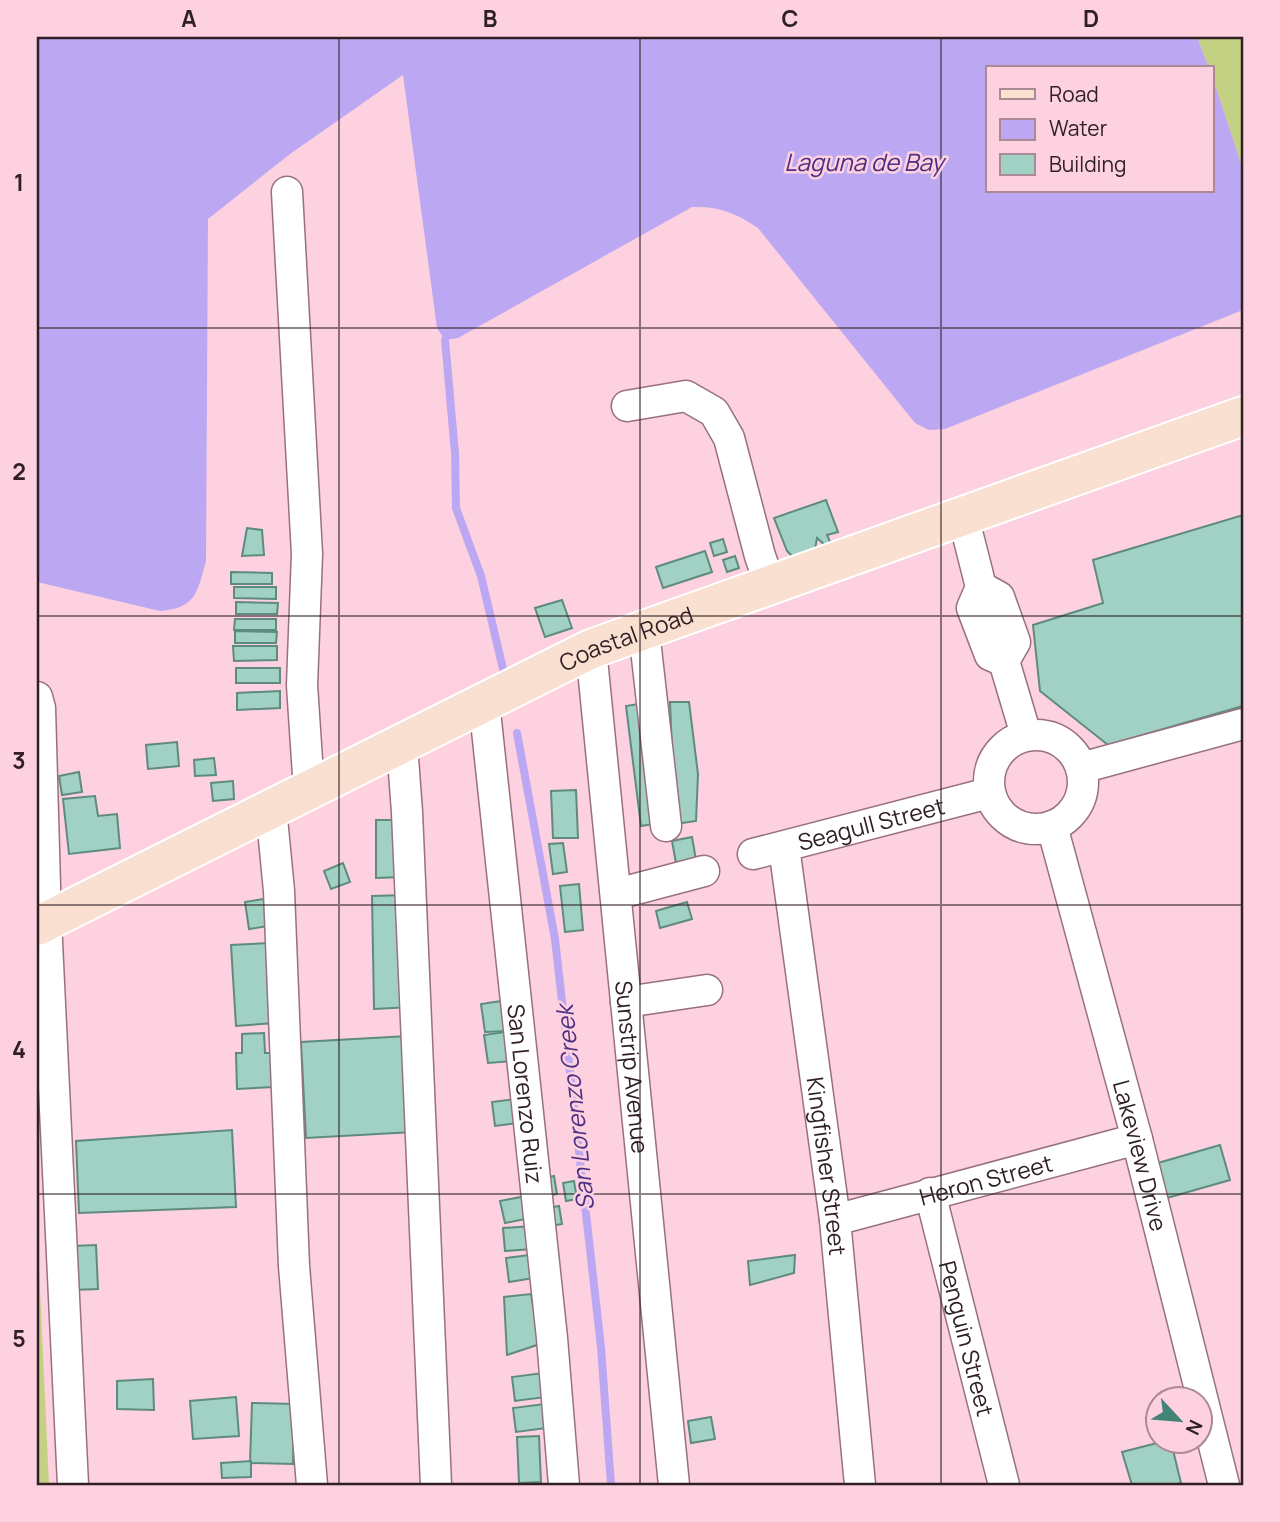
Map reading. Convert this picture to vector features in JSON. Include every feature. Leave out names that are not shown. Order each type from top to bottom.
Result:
[{"type":"main road","name":"Coastal Road","points":[[41,924],[591,649],[771,587],[1243,416]]},
{"type":"street","points":[[287,192],[307,554],[302,685],[309,790]]},
{"type":"street","points":[[627,406],[686,396],[714,412],[730,438],[760,556],[771,587]]},
{"type":"street","points":[[963,516],[981,586],[972,608],[990,655],[1004,661],[1026,736]]},
{"type":"street","points":[[644,631],[666,826]]},
{"type":"street","name":"Sunstrip Avenue","points":[[591,649],[674,1485]]},
{"type":"street","points":[[37,697],[40,708],[41,924],[73,1485]]},
{"type":"street","name":"San Lorenzo Ruiz","points":[[484,702],[552,1338],[565,1485]]},
{"type":"street","points":[[1081,768],[1242,727]]},
{"type":"street","points":[[1044,735],[1060,741],[1073,753],[1081,768],[1079,799],[1065,818],[1052,826],[1034,829],[1009,821],[997,809],[989,793],[990,768],[998,753],[1011,741],[1026,736],[1044,735]]},
{"type":"street","points":[[402,745],[436,1485]]},
{"type":"street","name":"Seagull Street","points":[[753,854],[989,793]]},
{"type":"street","points":[[271,808],[279,891],[295,1266],[312,1485]]},
{"type":"street","name":"Lakeview Drive","points":[[1052,826],[1229,1467]]},
{"type":"street","name":"Kingfisher Street","points":[[784,847],[835,1220],[860,1485]]},
{"type":"street","points":[[617,894],[704,871]]},
{"type":"street","points":[[626,1002],[707,990]]},
{"type":"street","name":"Heron Street","points":[[835,1220],[1137,1139]]},
{"type":"street","name":"Penguin Street","points":[[930,1193],[1004,1485]]},
{"type":"green space","points":[[1197,37],[1243,37],[1243,170],[1214,81],[1214,66],[1208,66]]},
{"type":"green space","points":[[37,1224],[49,1485],[37,1485]]},
{"type":"water","name":"Laguna de Bay","points":[[37,37],[1197,37],[1208,66],[986,66],[986,192],[1214,192],[1214,81],[1243,170],[1243,310],[945,429],[929,430],[915,423],[758,228],[727,211],[711,208],[692,207],[458,338],[445,340],[437,328],[403,75],[290,154],[208,219],[206,561],[193,597],[181,606],[160,611],[37,582]]},
{"type":"building","points":[[826,500],[838,532],[827,535],[831,544],[826,546],[817,538],[815,549],[793,557],[787,551],[774,518]]},
{"type":"building","points":[[1243,515],[1243,706],[1108,745],[1040,691],[1033,625],[1103,603],[1093,560]]},
{"type":"building","points":[[247,528],[262,530],[264,555],[242,556]]},
{"type":"building","points":[[723,539],[727,552],[714,556],[710,543]]},
{"type":"building","points":[[705,551],[712,572],[663,588],[656,567]]},
{"type":"building","points":[[735,556],[739,568],[727,572],[723,560]]},
{"type":"building","points":[[231,572],[272,573],[272,584],[231,584]]},
{"type":"building","points":[[234,587],[276,587],[276,599],[234,598]]},
{"type":"building","points":[[562,600],[572,628],[545,637],[535,608]]},
{"type":"building","points":[[236,602],[278,603],[277,614],[236,614]]},
{"type":"building","points":[[235,619],[276,619],[276,630],[234,630]]},
{"type":"building","points":[[235,631],[277,632],[276,643],[235,643]]},
{"type":"building","points":[[233,646],[277,646],[277,660],[234,661]]},
{"type":"building","points":[[236,668],[280,668],[280,683],[236,683]]},
{"type":"building","points":[[280,691],[280,708],[237,710],[237,693]]},
{"type":"building","points":[[670,702],[689,702],[698,774],[696,821],[675,824]]},
{"type":"building","points":[[645,703],[659,823],[641,826],[626,706]]},
{"type":"building","points":[[177,742],[179,766],[148,769],[146,745]]},
{"type":"building","points":[[214,758],[216,775],[195,776],[194,760]]},
{"type":"building","points":[[79,772],[82,792],[62,795],[59,776]]},
{"type":"building","points":[[233,781],[234,799],[213,801],[211,783]]},
{"type":"building","points":[[576,790],[578,838],[553,838],[551,791]]},
{"type":"building","points":[[95,796],[98,816],[117,814],[120,848],[69,854],[63,799]]},
{"type":"building","points":[[376,820],[400,820],[401,877],[376,878]]},
{"type":"building","points":[[692,837],[697,866],[677,869],[672,841]]},
{"type":"building","points":[[563,843],[567,872],[553,874],[549,844]]},
{"type":"building","points":[[343,863],[350,882],[331,889],[324,871]]},
{"type":"building","points":[[579,884],[583,930],[565,932],[560,886]]},
{"type":"building","points":[[407,895],[412,1007],[374,1009],[372,896]]},
{"type":"building","points":[[277,897],[281,924],[249,929],[245,902]]},
{"type":"building","points":[[687,902],[692,919],[660,928],[656,911]]},
{"type":"building","points":[[270,943],[275,1023],[236,1026],[231,945]]},
{"type":"building","points":[[508,1000],[511,1031],[485,1032],[481,1004]]},
{"type":"building","points":[[511,1031],[514,1061],[488,1063],[484,1035]]},
{"type":"building","points":[[264,1033],[265,1053],[272,1053],[273,1087],[237,1089],[236,1053],[242,1053],[242,1034]]},
{"type":"building","points":[[408,1036],[413,1132],[306,1138],[301,1042]]},
{"type":"building","points":[[523,1098],[526,1122],[495,1126],[492,1102]]},
{"type":"building","points":[[232,1130],[236,1207],[79,1213],[76,1141]]},
{"type":"building","points":[[1220,1145],[1230,1180],[1160,1200],[1151,1165]]},
{"type":"building","points":[[554,1176],[557,1194],[547,1196],[544,1178]]},
{"type":"building","points":[[574,1181],[577,1199],[566,1201],[563,1183]]},
{"type":"building","points":[[526,1196],[530,1218],[505,1223],[500,1201]]},
{"type":"building","points":[[559,1206],[562,1224],[551,1226],[548,1208]]},
{"type":"building","points":[[532,1226],[534,1249],[505,1251],[503,1228]]},
{"type":"building","points":[[96,1245],[98,1289],[73,1290],[72,1246]]},
{"type":"building","points":[[537,1254],[540,1277],[509,1282],[506,1258]]},
{"type":"building","points":[[795,1255],[794,1273],[750,1285],[748,1261]]},
{"type":"building","points":[[531,1294],[540,1344],[507,1355],[504,1297]]},
{"type":"building","points":[[543,1373],[546,1397],[515,1401],[512,1377]]},
{"type":"building","points":[[153,1379],[154,1410],[117,1409],[117,1381]]},
{"type":"building","points":[[236,1397],[239,1436],[193,1439],[190,1401]]},
{"type":"building","points":[[252,1403],[294,1404],[293,1464],[250,1463]]},
{"type":"building","points":[[544,1404],[547,1428],[516,1432],[513,1408]]},
{"type":"building","points":[[711,1417],[715,1439],[691,1443],[688,1421]]},
{"type":"building","points":[[539,1436],[541,1482],[519,1483],[517,1437]]},
{"type":"building","points":[[1144,1446],[1144,1456],[1174,1456],[1181,1483],[1132,1485],[1122,1452]]},
{"type":"building","points":[[251,1461],[251,1477],[222,1478],[221,1463]]},
{"type":"waterway","name":"San Lorenzo Creek","points":[[445,340],[455,453],[456,508],[481,576],[504,673]]},
{"type":"waterway","name":"San Lorenzo Creek","points":[[517,733],[555,939],[601,1347],[611,1485]]}]
